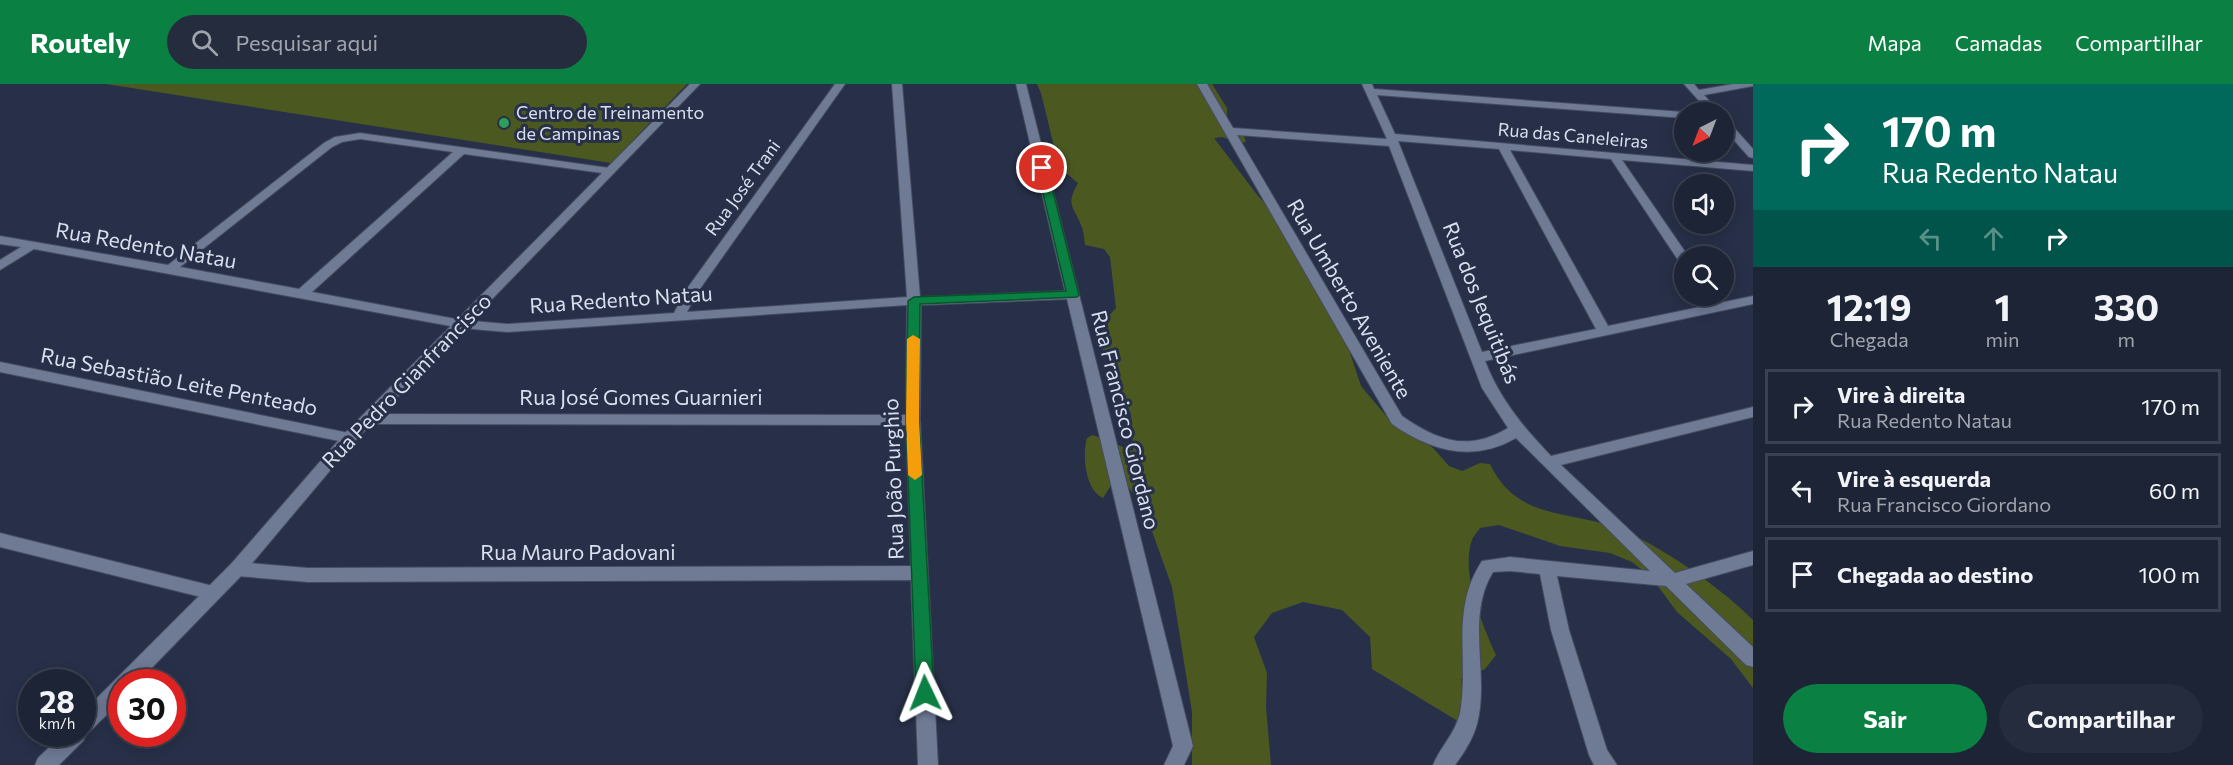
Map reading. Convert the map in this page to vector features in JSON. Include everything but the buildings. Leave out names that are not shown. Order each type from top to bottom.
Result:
[{"type":"street","name":"Rua Pedro Gianfrancisco","points":[[139,669],[237,569],[349,438],[695,84]]},
{"type":"street","name":"Rua José Trani","points":[[679,315],[691,292],[840,84]]},
{"type":"street","name":"Rua João Purghio","points":[[897,84],[914,301],[913,420],[928,765]]},
{"type":"street","name":"Rua Francisco Giordano","points":[[1021,84],[1183,746],[1174,765]]},
{"type":"street","name":"Rua Umberto Aveniente","points":[[1202,84],[1397,420],[1415,434],[1431,441],[1466,448],[1498,442],[1517,430]]},
{"type":"street","points":[[1689,84],[1705,102]]},
{"type":"street","points":[[1697,93],[1750,84]]},
{"type":"street","points":[[1368,88],[1674,114]]},
{"type":"street","name":"Rua dos Jequitibás","points":[[1368,88],[1392,140],[1476,358],[1499,406],[1517,430],[1548,462],[1674,580],[1753,659]]},
{"type":"street","name":"Rua das Caneleiras","points":[[1228,131],[1503,147],[1753,168]]},
{"type":"street","points":[[1734,132],[1748,144],[1753,155]]},
{"type":"street","points":[[170,269],[327,145],[339,139],[360,136],[609,171]]},
{"type":"street","points":[[1503,147],[1604,331]]},
{"type":"street","points":[[301,295],[461,152]]},
{"type":"street","points":[[1614,156],[1675,246]]},
{"type":"street","name":"Rua Redento Natau","points":[[0,240],[170,269],[461,324],[507,328],[914,301],[1073,295]]},
{"type":"street","points":[[0,266],[31,246]]},
{"type":"street","points":[[1476,358],[1753,300]]},
{"type":"street","name":"Rua Sebastião Leite Penteado","points":[[0,367],[349,438]]},
{"type":"street","points":[[1548,462],[1753,412]]},
{"type":"street","name":"Rua José Gomes Guarnieri","points":[[369,419],[913,420]]},
{"type":"street","points":[[0,540],[213,593]]},
{"type":"street","points":[[1443,765],[1467,724],[1471,678],[1471,617],[1479,575],[1488,566],[1510,564],[1674,580],[1753,558]]},
{"type":"street","points":[[1547,568],[1564,641],[1599,755],[1607,765]]},
{"type":"street","name":"Rua Mauro Padovani","points":[[237,569],[308,575],[920,573]]},
{"type":"street","points":[[96,713],[108,701]]},
{"type":"street","points":[[45,765],[63,747]]},
{"type":"green space","name":"Centro de Treinamento de Campinas","points":[[106,84],[687,84],[611,163]]},
{"type":"green space","points":[[1037,84],[1212,84],[1227,108],[1227,125],[1243,135],[1246,141],[1241,144],[1222,137],[1214,138],[1258,196],[1288,228],[1338,317],[1361,386],[1387,417],[1433,448],[1449,466],[1462,471],[1480,463],[1490,464],[1502,483],[1517,497],[1533,506],[1609,525],[1629,533],[1677,560],[1711,584],[1753,620],[1753,688],[1731,659],[1677,612],[1651,577],[1632,562],[1610,553],[1560,546],[1499,525],[1480,528],[1473,538],[1469,553],[1469,568],[1475,599],[1496,655],[1485,669],[1461,679],[1466,724],[1372,669],[1370,637],[1342,610],[1303,602],[1272,613],[1254,637],[1267,673],[1266,707],[1271,765],[1192,765],[1192,712],[1172,587],[1143,506],[1118,474],[1103,498],[1092,488],[1086,471],[1087,438],[1093,435],[1133,451],[1131,414],[1096,334],[1098,328],[1116,308],[1110,257],[1104,249],[1085,245],[1082,227],[1071,201],[1078,183],[1059,167]]},
{"type":"slow traffic","points":[[913,339],[915,475]]},
{"type":"place","name":"Centro de Treinamento de Campinas","points":[[504,123]]},
{"type":"route","points":[[925,693],[913,420],[914,301],[1073,295],[1042,168]]}]
